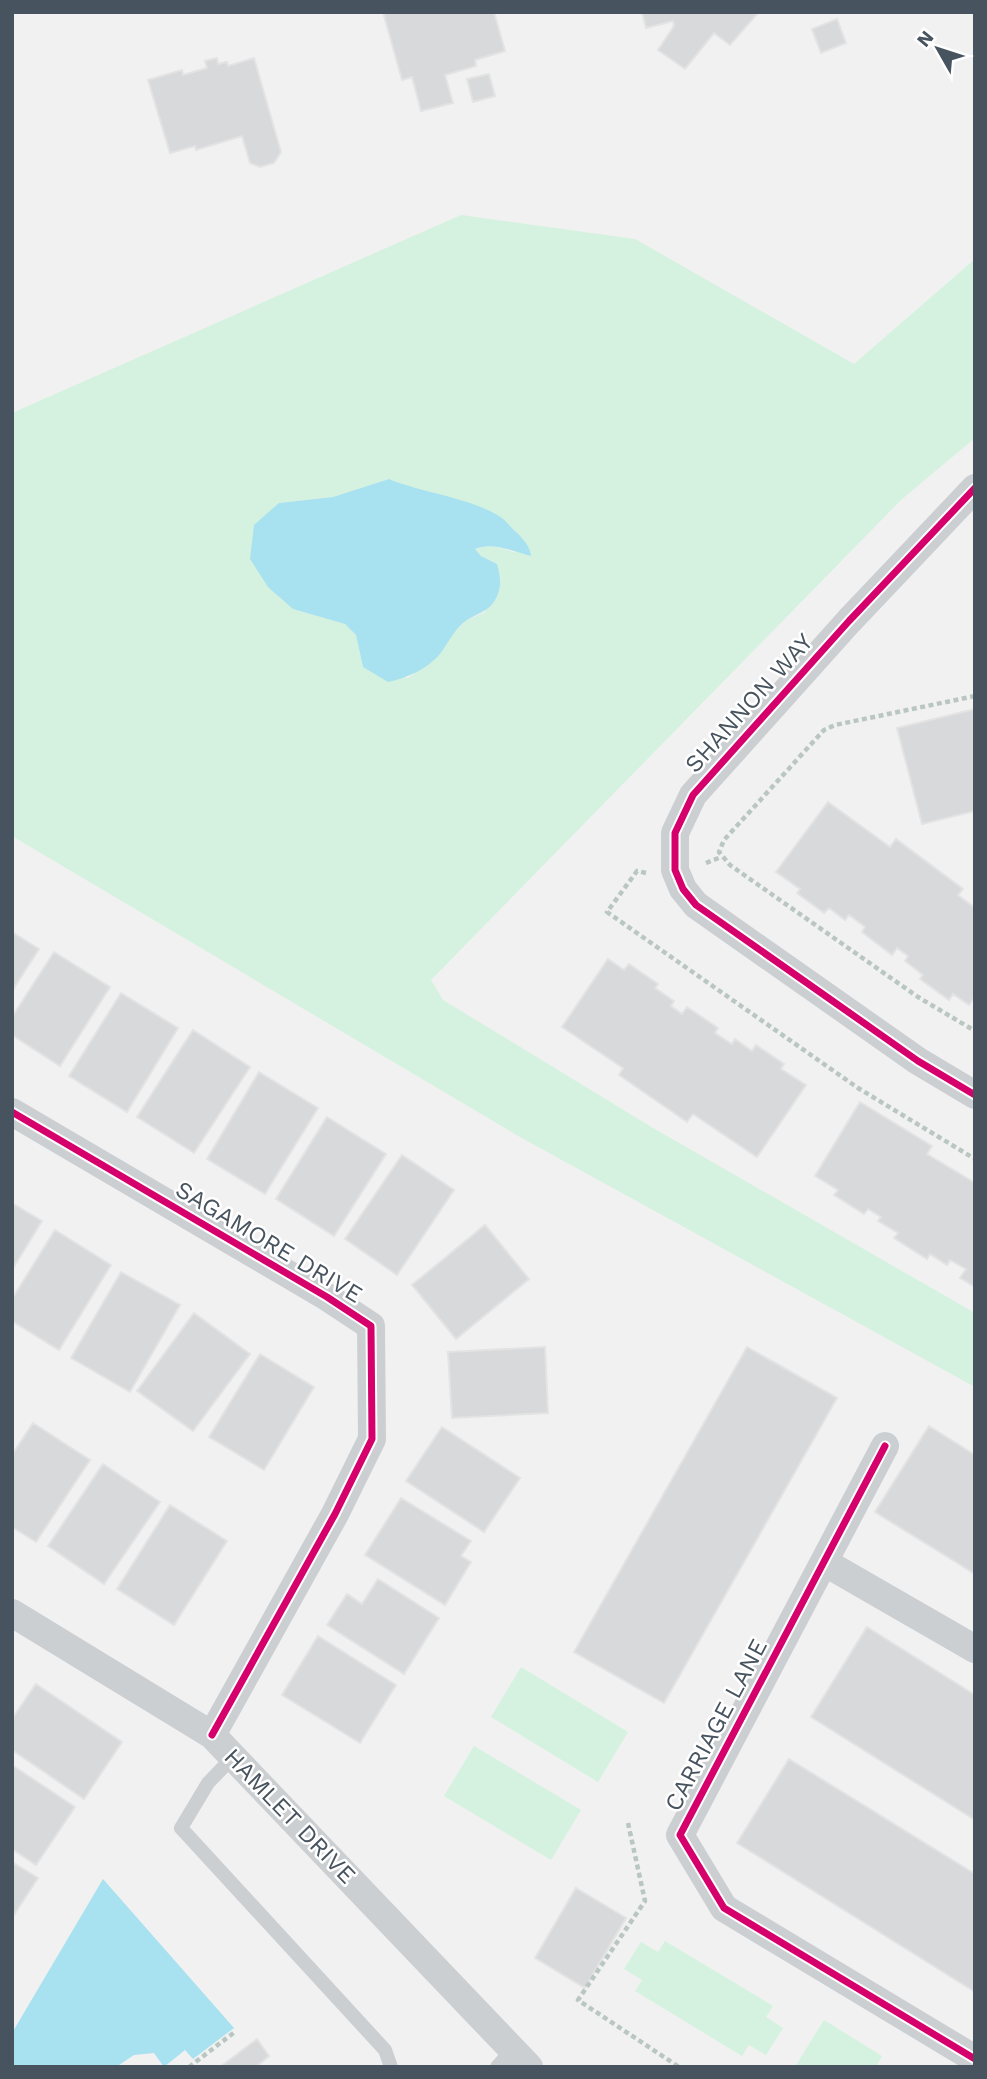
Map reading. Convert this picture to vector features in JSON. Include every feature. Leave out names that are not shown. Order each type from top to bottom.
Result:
[{"type":"street","name":"SHANNON WAY","points":[[975,488],[849,621],[693,795],[675,833],[675,870],[683,889],[696,905],[918,1062],[975,1095]]},
{"type":"street","name":"SAGAMORE DRIVE","points":[[12,1112],[327,1297],[371,1326],[372,1438],[335,1514],[212,1735]]},
{"type":"street","name":"CARRIAGE LANE","points":[[885,1446],[680,1835],[724,1908],[975,2059]]},
{"type":"street","points":[[824,1562],[975,1649]]},
{"type":"street","name":"HAMLET DRIVE","points":[[12,1613],[212,1735],[513,2061]]},
{"type":"lane","points":[[233,1757],[208,1783],[181,1828],[385,2050],[391,2067]]},
{"type":"path","points":[[975,696],[835,725],[824,730],[720,846],[721,857],[918,997],[975,1031]]},
{"type":"path","points":[[721,857],[697,866],[675,870],[650,874],[637,871],[607,912],[858,1088],[975,1159]]},
{"type":"path","points":[[628,1823],[645,1901],[578,2000],[679,2067]]},
{"type":"path","points":[[189,2067],[236,2031]]},
{"type":"green space","points":[[461,215],[635,239],[854,364],[975,259],[975,438],[902,499],[431,980],[443,1000],[653,1128],[975,1313],[975,1387],[520,1137],[12,836],[12,413]],"holes":[[[389,479],[411,489],[464,501],[517,553],[491,546],[475,549],[481,556],[497,564],[485,612],[465,621],[450,637],[439,655],[408,678],[363,667],[356,635],[345,624],[293,609],[279,503],[333,497]]]},
{"type":"green space","points":[[521,1667],[628,1732],[598,1782],[491,1717]]},
{"type":"green space","points":[[474,1746],[581,1810],[551,1860],[444,1796]]},
{"type":"green space","points":[[665,1941],[773,2006],[766,2017],[783,2028],[766,2055],[749,2045],[742,2056],[635,1991],[642,1980],[624,1969],[641,1942],[658,1952]]},
{"type":"green space","points":[[824,2020],[882,2056],[876,2067],[795,2067]]},
{"type":"water","points":[[389,479],[490,511],[502,518],[522,538],[531,556],[489,546],[475,549],[481,556],[497,564],[500,584],[494,602],[463,623],[429,664],[388,682],[363,667],[356,635],[345,624],[293,609],[268,587],[250,559],[254,525],[279,503],[333,497]]},
{"type":"water","points":[[103,1879],[234,2028],[193,2059],[185,2050],[164,2067],[154,2053],[134,2055],[116,2067],[12,2067],[12,2033]]},
{"type":"building","points":[[383,12],[494,12],[505,51],[475,60],[476,66],[445,75],[453,103],[421,111],[412,77],[402,80]]},
{"type":"building","points":[[642,12],[759,12],[730,45],[714,33],[685,69],[658,50],[674,26],[673,21],[646,28]]},
{"type":"building","points":[[837,19],[846,43],[821,53],[812,29]]},
{"type":"building","points":[[217,58],[218,64],[227,62],[228,66],[254,58],[281,152],[274,163],[260,167],[250,163],[242,136],[196,150],[195,146],[170,153],[148,80],[182,70],[183,75],[207,68],[205,61]]},
{"type":"building","points":[[489,74],[495,96],[473,102],[467,79]]},
{"type":"building","points":[[975,709],[975,811],[922,824],[897,728]]},
{"type":"building","points":[[828,802],[890,847],[896,839],[963,889],[958,895],[975,908],[975,997],[969,1005],[953,994],[949,1000],[920,979],[923,975],[905,961],[908,956],[897,948],[892,955],[862,932],[865,927],[849,915],[845,920],[829,908],[824,913],[797,893],[800,889],[776,872]]},
{"type":"building","points":[[12,932],[39,949],[12,991]]},
{"type":"building","points":[[54,952],[110,987],[60,1066],[12,1035],[12,1017]]},
{"type":"building","points":[[608,959],[624,970],[629,964],[658,984],[655,988],[674,1001],[671,1006],[682,1014],[687,1007],[718,1028],[715,1033],[732,1044],[735,1039],[752,1051],[756,1045],[784,1064],[781,1069],[806,1085],[757,1157],[693,1114],[687,1122],[619,1075],[623,1068],[562,1027]]},
{"type":"building","points":[[121,993],[178,1028],[127,1112],[69,1076]]},
{"type":"building","points":[[193,1030],[250,1067],[194,1153],[137,1117]]},
{"type":"building","points":[[259,1072],[318,1108],[265,1194],[207,1159]]},
{"type":"building","points":[[860,1102],[932,1146],[927,1154],[975,1183],[975,1287],[960,1278],[966,1269],[950,1260],[947,1265],[930,1254],[927,1259],[894,1238],[898,1233],[878,1221],[881,1217],[868,1209],[864,1214],[834,1195],[838,1190],[815,1176]]},
{"type":"building","points":[[327,1117],[386,1154],[334,1236],[276,1199]]},
{"type":"building","points":[[402,1155],[454,1190],[397,1275],[345,1239]]},
{"type":"building","points":[[12,1203],[42,1221],[12,1270]]},
{"type":"building","points":[[485,1225],[529,1279],[456,1339],[412,1285]]},
{"type":"building","points":[[55,1230],[111,1265],[59,1350],[12,1321],[12,1299]]},
{"type":"building","points":[[121,1272],[180,1305],[130,1392],[71,1358]]},
{"type":"building","points":[[194,1313],[250,1354],[193,1431],[137,1391]]},
{"type":"building","points":[[545,1347],[548,1413],[452,1418],[448,1352]]},
{"type":"building","points":[[747,1347],[837,1398],[664,1703],[574,1652]]},
{"type":"building","points":[[260,1354],[314,1387],[264,1470],[209,1437]]},
{"type":"building","points":[[33,1423],[90,1460],[36,1542],[12,1527],[12,1455]]},
{"type":"building","points":[[929,1426],[975,1455],[975,1574],[875,1512]]},
{"type":"building","points":[[442,1427],[520,1478],[484,1532],[406,1481]]},
{"type":"building","points":[[103,1464],[160,1502],[104,1584],[48,1546]]},
{"type":"building","points":[[401,1498],[471,1541],[461,1556],[471,1562],[445,1605],[365,1555]]},
{"type":"building","points":[[170,1505],[227,1541],[174,1625],[117,1589]]},
{"type":"building","points":[[378,1579],[439,1618],[404,1674],[327,1625],[347,1594],[362,1604]]},
{"type":"building","points":[[867,1627],[975,1695],[975,1820],[811,1717]]},
{"type":"building","points":[[318,1636],[396,1685],[360,1743],[282,1695]]},
{"type":"building","points":[[36,1684],[122,1742],[84,1799],[12,1750],[12,1719]]},
{"type":"building","points":[[789,1759],[975,1874],[975,1992],[737,1843]]},
{"type":"building","points":[[12,1765],[75,1807],[36,1865],[12,1849]]},
{"type":"building","points":[[12,1862],[38,1878],[12,1918]]},
{"type":"building","points":[[576,1888],[626,1918],[585,1988],[535,1958]]},
{"type":"building","points":[[257,2039],[269,2056],[256,2067],[220,2067]]},
{"type":"cycle path","points":[[975,488],[849,621],[693,795],[675,833],[675,870],[683,889],[696,905],[918,1061],[975,1095]]},
{"type":"cycle path","points":[[12,1112],[327,1297],[371,1326],[372,1439],[335,1514],[212,1735]]},
{"type":"cycle path","points":[[885,1446],[680,1835],[724,1908],[975,2059]]}]
